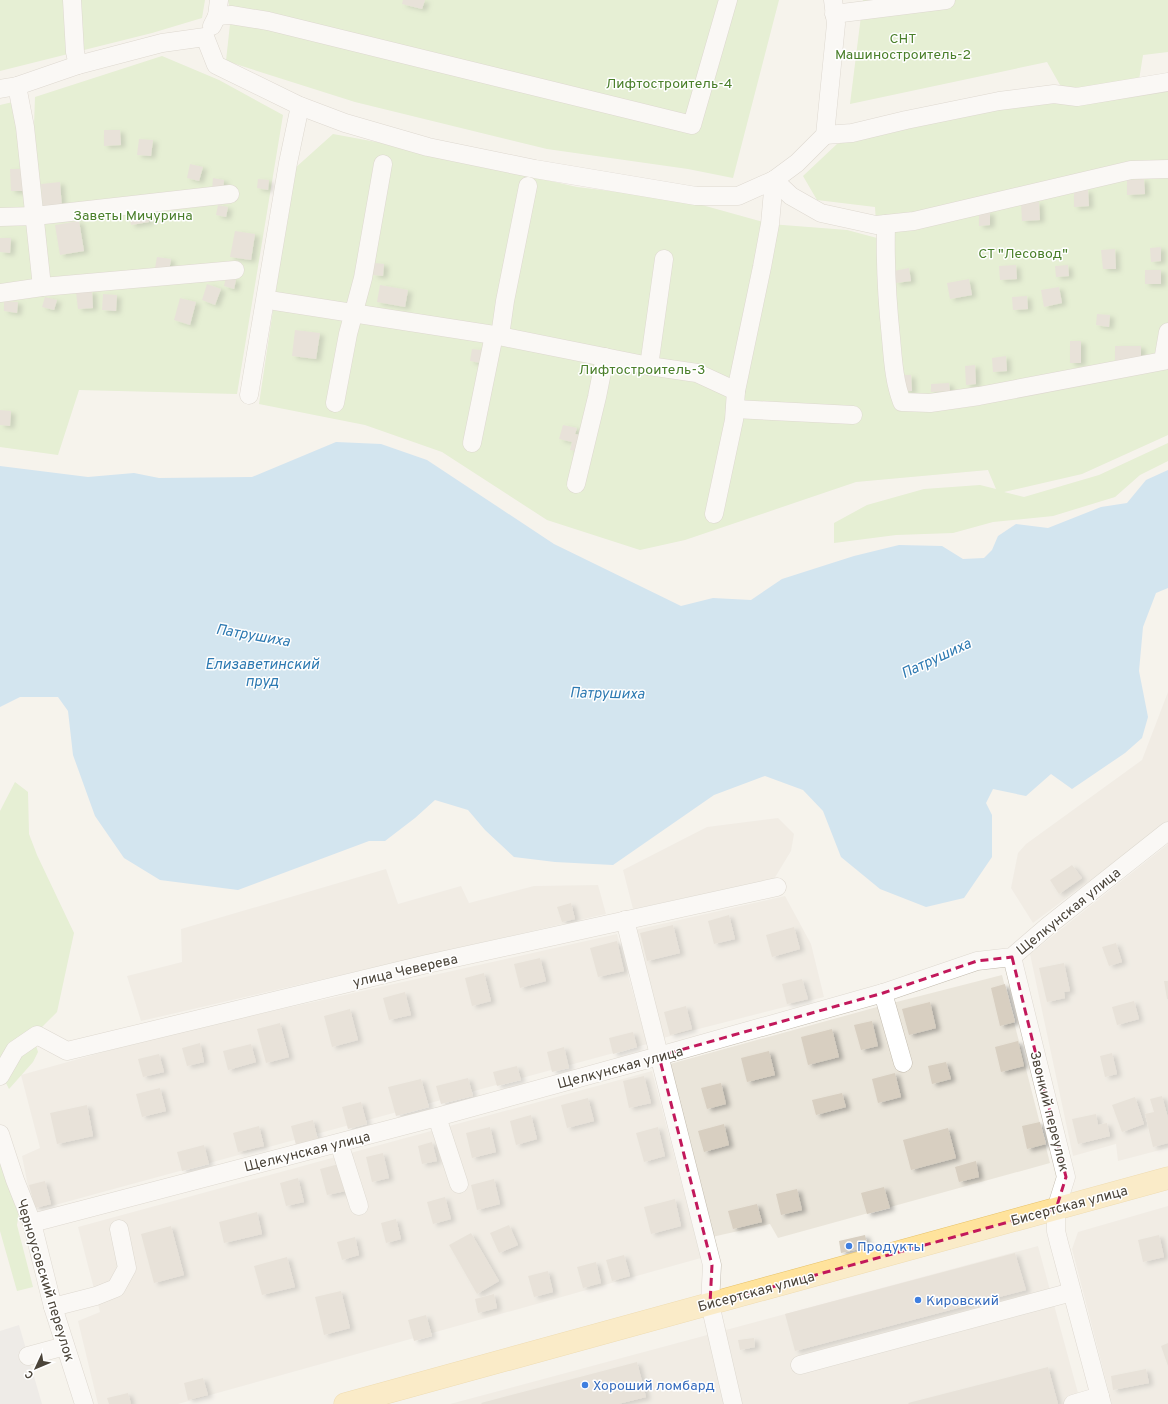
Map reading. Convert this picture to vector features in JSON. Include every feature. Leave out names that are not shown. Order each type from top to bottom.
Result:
[{"type":"main road","name":"Бисертская улица","points":[[345,1404],[1168,1178]]},
{"type":"street","points":[[72,0],[75,52],[78,65]]},
{"type":"street","points":[[728,0],[692,125],[268,21],[231,15],[218,8],[205,37],[216,65],[300,106],[345,123],[428,147],[535,169],[696,196],[738,196],[774,180],[797,163],[825,135],[836,24],[834,7],[946,0]]},
{"type":"street","points":[[0,89],[17,86],[78,65],[162,43],[205,37]]},
{"type":"street","points":[[825,135],[852,133],[906,120],[999,101],[1054,94],[1078,97],[1168,82]]},
{"type":"street","points":[[17,86],[25,127],[42,287]]},
{"type":"street","points":[[249,395],[288,163],[300,106]]},
{"type":"street","points":[[335,403],[348,334],[363,278],[384,164]]},
{"type":"street","points":[[774,180],[791,196],[821,213],[876,225],[921,219],[1131,170],[1168,169]]},
{"type":"street","points":[[714,514],[734,420],[736,391],[770,224],[774,180]]},
{"type":"street","points":[[472,443],[505,301],[528,186]]},
{"type":"street","points":[[0,217],[35,216],[230,194]]},
{"type":"street","points":[[886,224],[885,261],[888,312],[896,387],[902,402],[930,403],[965,398],[1163,361],[1168,332]]},
{"type":"street","points":[[649,366],[664,259]]},
{"type":"street","points":[[0,292],[236,270]]},
{"type":"street","points":[[275,300],[497,335],[649,366],[697,373],[736,391]]},
{"type":"street","points":[[576,484],[605,357]]},
{"type":"street","points":[[735,409],[853,415]]},
{"type":"street","name":"Щелкунская улица","points":[[32,1223],[340,1143],[659,1056],[883,993],[977,961],[1012,956],[1168,831]]},
{"type":"street","name":"улица Чеверева","points":[[0,1076],[15,1050],[37,1035],[66,1051],[427,964],[777,886]]},
{"type":"street","points":[[625,920],[712,1265],[710,1304],[733,1404]]},
{"type":"street","name":"Звонкий переулок","points":[[1012,956],[1066,1177],[1056,1208],[1056,1231],[1058,1243],[1101,1400]]},
{"type":"street","points":[[883,993],[903,1063]]},
{"type":"street","points":[[437,1117],[459,1184]]},
{"type":"street","name":"Черноусовский переулок","points":[[0,1134],[32,1223],[53,1307],[84,1404]]},
{"type":"street","points":[[340,1143],[359,1206]]},
{"type":"street","points":[[53,1307],[96,1296],[116,1288],[127,1268],[119,1229]]},
{"type":"street","points":[[800,1365],[1072,1292]]},
{"type":"street","points":[[28,1356],[65,1346]]},
{"type":"street","points":[[1073,1404],[1101,1400]]},
{"type":"highlighted area","points":[[1012,957],[1066,1177],[1056,1209],[710,1304],[712,1265],[659,1056],[883,993],[977,961]]},
{"type":"shaded area","points":[[1168,692],[1168,822],[1033,923],[1011,888],[1018,853],[1026,844],[1142,760]]},
{"type":"shaded area","points":[[778,818],[794,834],[791,851],[774,879],[633,909],[623,870],[707,827]]},
{"type":"shaded area","points":[[1168,844],[1168,1148],[1118,1161],[1116,1144],[1073,1156],[1030,954]]},
{"type":"shaded area","points":[[386,869],[398,904],[461,886],[469,903],[534,886],[598,885],[606,914],[141,1021],[127,976],[182,962],[181,929]]},
{"type":"shaded area","points":[[785,896],[811,944],[824,997],[663,1038],[635,930]]},
{"type":"shaded area","points":[[617,934],[647,1044],[33,1211],[22,1156],[40,1148],[21,1075],[161,1036]]},
{"type":"shaded area","points":[[1002,975],[1050,1163],[778,1238],[770,1224],[712,1237],[670,1064],[877,1007]]},
{"type":"shaded area","points":[[652,1071],[701,1258],[178,1404],[98,1404],[78,1321],[100,1312],[78,1227]]},
{"type":"shaded area","points":[[1168,1206],[1168,1404],[1112,1404],[1072,1249],[1078,1232]]},
{"type":"shaded area","points":[[1038,1246],[1081,1404],[450,1404]]},
{"type":"shaded area","points":[[19,1325],[42,1404],[0,1404],[0,1331]]},
{"type":"green space","points":[[0,0],[205,0],[202,18],[152,33],[0,71]]},
{"type":"green space","name":"Лифтостроитель-4","points":[[228,0],[779,0],[733,178],[688,169],[547,149],[355,102],[226,61],[231,15]]},
{"type":"green space","name":"СНТ Машиностроитель-2","points":[[863,0],[1168,0],[1168,52],[1143,55],[1139,80],[1064,92],[1047,62],[850,104]]},
{"type":"green space","name":"Заветы Мичурина","points":[[162,56],[219,80],[283,115],[237,394],[79,390],[58,455],[0,447],[0,105],[13,102],[17,128],[34,126],[35,97]]},
{"type":"green space","name":"Лифтостроитель-3","points":[[1168,88],[1168,435],[1082,474],[1004,492],[1024,497],[1099,475],[1168,443],[1168,461],[1140,475],[1115,497],[1053,516],[993,522],[953,533],[896,535],[834,543],[834,523],[867,505],[924,489],[980,485],[996,489],[988,470],[856,482],[685,540],[640,550],[547,520],[442,452],[365,425],[259,404],[294,169],[333,134],[398,146],[577,187],[684,200],[770,224],[847,230],[877,238],[875,207],[817,200],[803,176],[837,144],[942,116]]},
{"type":"green space","points":[[15,782],[28,792],[29,834],[37,855],[74,933],[57,1012],[33,1036],[38,1052],[33,1062],[9,1089],[4,1079],[0,1081],[0,811]]},
{"type":"green space","points":[[0,1158],[19,1212],[17,1225],[33,1287],[17,1291],[0,1231]]},
{"type":"water","name":"Елизаветинский пруд","points":[[336,442],[381,444],[427,460],[554,544],[681,606],[713,598],[751,600],[782,579],[854,556],[899,545],[942,546],[963,559],[984,558],[992,550],[998,536],[1016,524],[1048,528],[1101,507],[1127,503],[1146,480],[1168,470],[1168,588],[1156,593],[1143,627],[1139,671],[1148,717],[1142,738],[1125,753],[1072,789],[1051,774],[1026,796],[993,789],[986,803],[992,815],[992,857],[964,898],[926,907],[880,889],[841,857],[823,811],[803,790],[765,776],[714,795],[613,865],[555,862],[514,857],[485,830],[468,810],[435,800],[415,818],[385,841],[369,841],[238,890],[160,880],[124,858],[95,816],[73,755],[68,711],[58,697],[20,697],[0,707],[0,466],[88,477],[134,473],[159,478],[252,477]]},
{"type":"building","points":[[403,0],[425,0],[422,9],[402,4]]},
{"type":"building","points":[[104,130],[120,130],[121,145],[104,146]]},
{"type":"building","points":[[139,139],[153,140],[151,156],[137,155]]},
{"type":"building","points":[[190,164],[203,167],[199,181],[187,178]]},
{"type":"building","points":[[10,169],[27,169],[27,191],[11,191]]},
{"type":"building","points":[[213,178],[224,180],[223,191],[212,190]]},
{"type":"building","points":[[258,179],[269,180],[268,190],[257,188]]},
{"type":"building","points":[[1144,179],[1145,194],[1127,195],[1127,180]]},
{"type":"building","points":[[60,182],[62,208],[43,210],[41,184]]},
{"type":"building","points":[[1088,190],[1089,206],[1074,207],[1074,191]]},
{"type":"building","points":[[1039,202],[1040,220],[1022,221],[1021,203]]},
{"type":"building","points":[[218,205],[228,207],[226,217],[216,215]]},
{"type":"building","points":[[147,211],[149,222],[131,225],[129,213]]},
{"type":"building","points":[[990,212],[990,225],[979,226],[979,213]]},
{"type":"building","points":[[79,221],[84,251],[60,255],[55,225]]},
{"type":"building","points":[[235,231],[255,234],[251,260],[230,257]]},
{"type":"building","points":[[0,238],[11,238],[10,253],[0,252]]},
{"type":"building","points":[[1161,247],[1161,261],[1151,262],[1150,248]]},
{"type":"building","points":[[1115,249],[1116,269],[1103,269],[1101,250]]},
{"type":"building","points":[[157,257],[171,259],[169,271],[155,268]]},
{"type":"building","points":[[375,263],[384,264],[383,276],[373,275]]},
{"type":"building","points":[[1016,265],[1017,279],[1000,280],[999,266]]},
{"type":"building","points":[[1068,265],[1069,276],[1056,277],[1055,266]]},
{"type":"building","points":[[909,268],[911,281],[896,283],[894,271]]},
{"type":"building","points":[[1145,270],[1161,270],[1161,284],[1145,284]]},
{"type":"building","points":[[226,277],[236,280],[234,289],[224,286]]},
{"type":"building","points":[[969,279],[972,295],[950,299],[947,283]]},
{"type":"building","points":[[207,284],[221,289],[215,305],[202,300]]},
{"type":"building","points":[[380,285],[408,290],[405,307],[377,302]]},
{"type":"building","points":[[1059,287],[1062,303],[1044,307],[1041,290]]},
{"type":"building","points":[[92,291],[93,308],[78,309],[76,292]]},
{"type":"building","points":[[103,294],[117,295],[116,311],[102,310]]},
{"type":"building","points":[[1027,296],[1028,309],[1013,310],[1012,297]]},
{"type":"building","points":[[45,297],[57,300],[54,310],[42,307]]},
{"type":"building","points":[[180,298],[196,302],[190,325],[174,320]]},
{"type":"building","points":[[4,301],[18,302],[17,313],[4,311]]},
{"type":"building","points":[[1097,314],[1110,315],[1109,327],[1096,325]]},
{"type":"building","points":[[295,330],[320,333],[316,359],[292,356]]},
{"type":"building","points":[[1070,341],[1081,341],[1081,363],[1070,363]]},
{"type":"building","points":[[1115,346],[1141,346],[1141,360],[1115,360]]},
{"type":"building","points":[[472,349],[488,351],[486,364],[470,361]]},
{"type":"building","points":[[1006,356],[1007,371],[993,372],[992,358]]},
{"type":"building","points":[[975,365],[976,384],[966,385],[965,366]]},
{"type":"building","points":[[904,375],[911,375],[912,391],[905,391]]},
{"type":"building","points":[[949,383],[950,391],[931,392],[931,384]]},
{"type":"building","points":[[0,410],[11,411],[10,426],[0,425]]},
{"type":"building","points":[[563,425],[577,428],[575,434],[584,436],[581,452],[570,450],[572,442],[559,439]]},
{"type":"building","points":[[1072,865],[1082,878],[1059,894],[1050,880]]},
{"type":"building","points":[[571,903],[575,919],[562,922],[557,907]]},
{"type":"building","points":[[729,915],[735,939],[714,944],[708,921]]},
{"type":"building","points":[[673,925],[680,953],[647,961],[640,933]]},
{"type":"building","points":[[794,927],[800,949],[772,957],[766,935]]},
{"type":"building","points":[[617,941],[624,971],[598,977],[590,948]]},
{"type":"building","points":[[1116,943],[1122,962],[1109,966],[1102,947]]},
{"type":"building","points":[[540,958],[546,981],[520,988],[514,964]]},
{"type":"building","points":[[1064,963],[1070,991],[1064,992],[1065,998],[1047,1002],[1039,968]]},
{"type":"building","points":[[484,973],[491,1001],[472,1006],[465,978]]},
{"type":"building","points":[[802,979],[808,999],[787,1004],[782,984]]},
{"type":"building","points":[[1164,981],[1168,981],[1168,999],[1167,999]]},
{"type":"building","points":[[1005,984],[1015,1022],[1000,1026],[991,988]]},
{"type":"building","points":[[405,992],[411,1015],[389,1020],[383,998]]},
{"type":"building","points":[[1134,1001],[1139,1019],[1117,1025],[1112,1007]]},
{"type":"building","points":[[930,1002],[936,1028],[909,1035],[902,1009]]},
{"type":"building","points":[[686,1006],[692,1029],[670,1035],[664,1012]]},
{"type":"building","points":[[350,1009],[358,1040],[332,1047],[324,1016]]},
{"type":"building","points":[[872,1021],[878,1046],[861,1050],[854,1025]]},
{"type":"building","points":[[280,1023],[289,1057],[266,1063],[257,1029]]},
{"type":"building","points":[[832,1029],[839,1057],[808,1065],[801,1037]]},
{"type":"building","points":[[633,1032],[637,1047],[613,1054],[609,1038]]},
{"type":"building","points":[[1018,1041],[1024,1066],[1001,1072],[995,1047]]},
{"type":"building","points":[[200,1043],[204,1062],[187,1066],[182,1048]]},
{"type":"building","points":[[251,1044],[256,1062],[228,1070],[223,1051]]},
{"type":"building","points":[[564,1047],[569,1068],[552,1072],[547,1052]]},
{"type":"building","points":[[769,1051],[775,1075],[747,1082],[741,1058]]},
{"type":"building","points":[[1112,1053],[1117,1074],[1105,1077],[1100,1056]]},
{"type":"building","points":[[159,1054],[164,1072],[143,1077],[138,1059]]},
{"type":"building","points":[[946,1062],[951,1079],[932,1084],[928,1066]]},
{"type":"building","points":[[517,1066],[521,1080],[497,1086],[493,1072]]},
{"type":"building","points":[[895,1073],[901,1097],[878,1103],[872,1079]]},
{"type":"building","points":[[644,1076],[651,1103],[629,1108],[623,1081]]},
{"type":"building","points":[[468,1078],[473,1096],[441,1104],[436,1086]]},
{"type":"building","points":[[421,1079],[429,1107],[396,1116],[388,1087]]},
{"type":"building","points":[[721,1083],[726,1104],[707,1109],[701,1088]]},
{"type":"building","points":[[160,1088],[166,1111],[142,1117],[136,1094]]},
{"type":"building","points":[[842,1093],[846,1107],[816,1115],[812,1100]]},
{"type":"building","points":[[1162,1096],[1168,1118],[1168,1143],[1153,1147],[1145,1114],[1154,1112],[1150,1099]]},
{"type":"building","points":[[1135,1097],[1144,1124],[1122,1132],[1112,1105]]},
{"type":"building","points":[[588,1098],[594,1121],[567,1128],[561,1105]]},
{"type":"building","points":[[361,1102],[367,1124],[348,1129],[342,1107]]},
{"type":"building","points":[[87,1105],[93,1136],[57,1144],[50,1113]]},
{"type":"building","points":[[1096,1114],[1098,1125],[1107,1123],[1110,1136],[1078,1144],[1072,1119]]},
{"type":"building","points":[[531,1115],[537,1139],[516,1145],[510,1121]]},
{"type":"building","points":[[313,1120],[318,1140],[296,1145],[291,1126]]},
{"type":"building","points":[[1040,1122],[1046,1144],[1027,1149],[1022,1126]]},
{"type":"building","points":[[724,1124],[729,1145],[704,1152],[698,1131]]},
{"type":"building","points":[[259,1126],[264,1146],[238,1152],[233,1133]]},
{"type":"building","points":[[490,1127],[496,1152],[472,1158],[466,1133]]},
{"type":"building","points":[[658,1127],[665,1156],[644,1162],[636,1133]]},
{"type":"building","points":[[948,1128],[956,1158],[911,1170],[903,1140]]},
{"type":"building","points":[[432,1142],[437,1161],[422,1164],[418,1146]]},
{"type":"building","points":[[204,1145],[209,1164],[182,1171],[177,1152]]},
{"type":"building","points":[[383,1153],[389,1178],[372,1182],[366,1157]]},
{"type":"building","points":[[976,1161],[979,1177],[959,1182],[955,1167]]},
{"type":"building","points":[[339,1164],[346,1191],[327,1195],[320,1169]]},
{"type":"building","points":[[298,1178],[304,1202],[286,1206],[280,1183]]},
{"type":"building","points":[[494,1179],[500,1204],[477,1210],[471,1185]]},
{"type":"building","points":[[45,1181],[51,1204],[35,1208],[29,1185]]},
{"type":"building","points":[[884,1187],[890,1208],[867,1214],[861,1193]]},
{"type":"building","points":[[797,1189],[802,1210],[781,1215],[776,1194]]},
{"type":"building","points":[[445,1197],[451,1219],[433,1224],[427,1202]]},
{"type":"building","points":[[675,1199],[681,1226],[651,1234],[644,1207]]},
{"type":"building","points":[[757,1204],[762,1222],[733,1229],[728,1211]]},
{"type":"building","points":[[257,1212],[262,1234],[224,1243],[219,1222]]},
{"type":"building","points":[[396,1219],[401,1239],[386,1243],[381,1223]]},
{"type":"building","points":[[509,1225],[518,1245],[499,1253],[490,1233]]},
{"type":"building","points":[[171,1226],[184,1275],[154,1283],[141,1234]]},
{"type":"building","points":[[471,1233],[499,1281],[477,1294],[449,1245]]},
{"type":"building","points":[[865,1235],[868,1247],[841,1253],[839,1241]]},
{"type":"building","points":[[1159,1235],[1164,1257],[1143,1262],[1138,1240]]},
{"type":"building","points":[[355,1237],[359,1255],[342,1260],[337,1242]]},
{"type":"building","points":[[1015,1253],[1026,1290],[795,1351],[785,1314]]},
{"type":"building","points":[[624,1255],[630,1276],[612,1281],[606,1260]]},
{"type":"building","points":[[287,1257],[295,1287],[262,1295],[254,1266]]},
{"type":"building","points":[[596,1262],[601,1283],[583,1288],[577,1267]]},
{"type":"building","points":[[548,1271],[553,1292],[534,1297],[528,1276]]},
{"type":"building","points":[[341,1291],[350,1328],[324,1335],[315,1297]]},
{"type":"building","points":[[494,1294],[497,1308],[478,1313],[475,1299]]},
{"type":"building","points":[[426,1315],[432,1336],[414,1341],[408,1320]]},
{"type":"building","points":[[754,1338],[755,1347],[740,1350],[738,1340]]},
{"type":"building","points":[[1168,1343],[1168,1366],[1161,1346]]},
{"type":"building","points":[[637,1362],[646,1397],[618,1404],[481,1403]]},
{"type":"building","points":[[1048,1367],[1058,1404],[908,1403]]},
{"type":"building","points":[[1146,1369],[1149,1383],[1113,1390],[1111,1376]]},
{"type":"building","points":[[203,1378],[208,1395],[188,1400],[184,1383]]},
{"type":"building","points":[[128,1393],[131,1404],[109,1404],[107,1398]]},
{"type":"place","name":"Продукты","points":[[849,1246]]},
{"type":"place","name":"Кировский","points":[[918,1300]]},
{"type":"place","name":"Хороший ломбард","points":[[585,1385]]},
{"type":"park label","name":"СТ \"Лесовод\"","points":[[1023,253]]},
{"type":"water label","name":"Патрушиха","points":[[253,635]]},
{"type":"water label","name":"Патрушиха","points":[[936,658]]},
{"type":"water label","name":"Патрушиха","points":[[607,693]]}]
